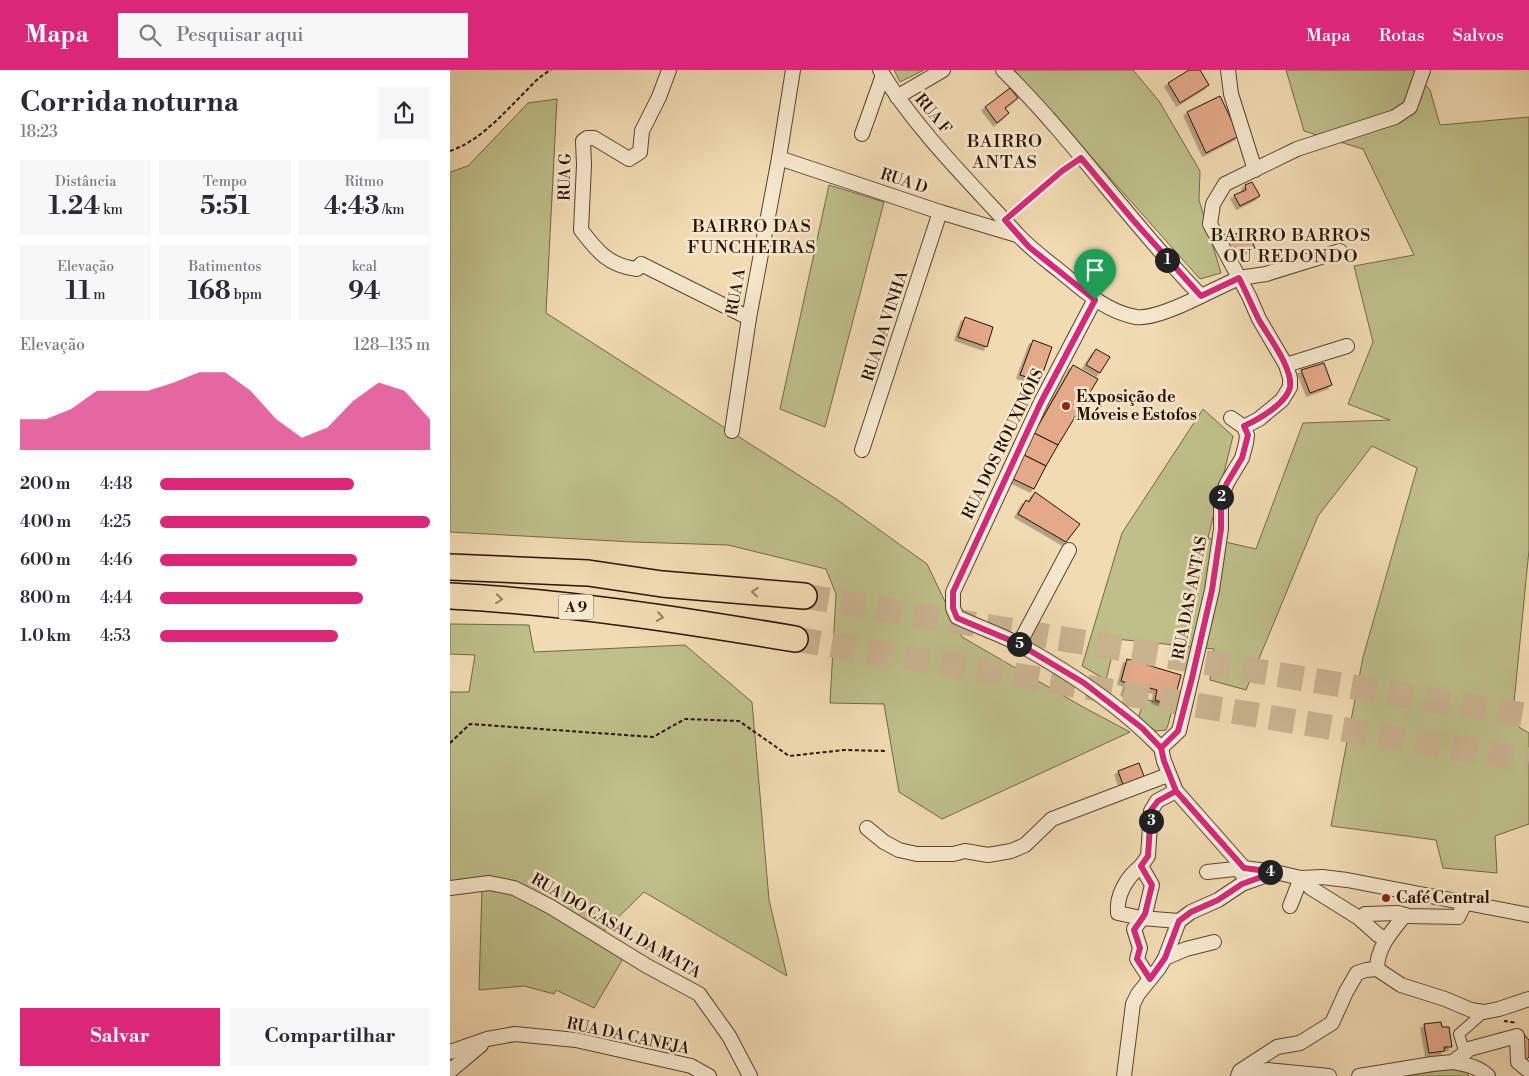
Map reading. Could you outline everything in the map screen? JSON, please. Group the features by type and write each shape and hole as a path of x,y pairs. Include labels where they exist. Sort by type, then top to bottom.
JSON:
{"highway":[{"path":"450,554 527,556 576,560 634,571 682,585"},
{"name":"A 9","path":"450,567 588,573 662,584 804,596"},
{"name":"A 9","path":"450,596 497,598 622,612 795,639"}],"street":[{"name":"RUA G","path":"669,70 660,97 642,131 640,152 629,159 594,138 587,138 583,141 584,164 581,230 595,248 606,258 624,268 638,269 641,264 749,318"},
{"name":"RUA A","path":"732,431 749,318 779,158 793,70"},
{"path":"897,97 943,70"},
{"path":"1003,70 1024,91 1152,242 1201,296"},
{"path":"1228,70 1231,94 1255,170"},
{"path":"1231,418 1244,426 1259,419 1282,400 1290,387 1290,378 1286,365 1259,319 1210,224 1213,204 1225,184 1297,149 1395,117 1410,108 1423,70"},
{"path":"862,134 882,73"},
{"name":"RUA F","path":"882,73 919,127 1029,247 1095,300 1116,310 1136,317 1154,316 1239,278 1266,274 1340,251"},
{"name":"RUA D","path":"779,158 940,212 1018,235"},
{"name":"RUA DA VINHA","path":"862,450 940,212"},
{"name":"RUA DOS ROUXINÓIS","path":"1019,644 957,618 953,608 953,592 1041,402 1095,300"},
{"path":"1286,365 1347,346"},
{"name":"RUA DAS ANTAS","path":"1161,748 1178,731 1192,678 1212,590 1221,529 1221,498 1227,483 1242,458 1248,435 1244,426"},
{"path":"1070,550 1019,644 1084,683 1142,728 1161,748 1168,775 1176,791 1244,868"},
{"path":"867,828 884,842 899,850 917,854 953,854 965,851 988,855 1025,845 1052,819 1168,775"},
{"path":"1176,791 1158,801 1151,810 1148,856 1132,874 1122,890 1118,900 1118,913 1141,918 1179,921"},
{"path":"1141,866 1152,885 1145,914 1134,930 1140,948 1137,959 1150,979"},
{"path":"1233,891 1244,868"},
{"path":"1207,872 1244,868 1275,872 1300,878 1322,877 1347,880 1529,915"},
{"path":"1124,1076 1133,1004 1138,994 1165,958 1179,921 1191,912 1218,900 1242,884 1275,872"},
{"path":"1290,906 1300,878"},
{"path":"1300,878 1311,888 1361,920 1378,935 1386,939"},
{"name":"RUA DO CASAL DA MATA","path":"450,888 489,883 514,888 552,907 647,966 700,994 729,1036 750,1076"},
{"path":"1361,920 1365,914 1398,913 1405,915 1458,917 1465,904"},
{"path":"1377,969 1377,958 1386,939 1405,915"},
{"path":"1165,958 1186,948 1214,942"},
{"path":"1238,1076 1240,1071 1277,1047 1300,1043 1332,1023 1346,992 1358,974 1366,970 1377,969 1401,985 1445,999 1471,1010 1484,1012 1529,999"},
{"path":"1465,1054 1459,1034 1484,1012"},
{"name":"RUA DA CANEJA","path":"450,1052 487,1039 515,1034 576,1040 691,1066 709,1076"},
{"path":"1453,1062 1469,1049 1517,1036 1518,1062 1529,1071"},
{"path":"450,1071 487,1039"},
{"path":"1359,1076 1453,1062 1470,1065 1488,1076"},
{"path":"1249,1076 1268,1070 1329,1076"}],"path":[{"path":"450,151 464,146 479,136 541,75 551,70"},
{"path":"1005,220 1062,171 1081,158"},
{"path":"450,743 470,724 653,737 685,719 739,721 789,756 844,750 887,751"}],"green space":[{"path":"894,70 924,70 900,82"},
{"path":"1014,70 1133,70 1159,101 1200,171 1199,200 1221,273 1200,279"},
{"path":"1286,70 1413,70 1430,90 1440,125 1529,117 1529,550 1512,723 1529,733 1529,824 1495,836 1497,873 1443,868 1436,840 1331,826 1363,657 1417,468 1372,446 1318,516 1246,690 1210,680 1214,649 1116,639 1106,680 1082,666 1122,533 1203,409 1233,436 1208,538 1256,549 1303,423 1390,420 1348,404 1373,342 1354,266 1414,255 1363,149 1304,131"},
{"path":"557,99 546,313 839,501 927,564 962,637 1130,732 942,819 899,792 884,704 830,703 836,594 826,569 728,545 450,532 450,172 468,166 528,103"},
{"path":"829,185 884,202 825,427 780,409"},
{"path":"450,624 529,625 534,652 685,645 752,702 769,900 787,976 644,892 596,939 624,957 594,1008 556,990 554,994 524,986 479,990 482,888 450,893 450,692 469,692 475,655 450,654"},
{"path":"1144,699 1173,706 1166,730 1156,731 1142,722 1139,716"},
{"path":"1451,1069 1466,1071 1469,1076 1404,1076"}],"building":[{"path":"1189,70 1200,70 1209,85 1180,103 1168,83"},
{"path":"1010,88 1018,98 1005,108 1009,113 997,123 985,107"},
{"path":"1220,96 1239,136 1206,153 1187,112"},
{"path":"1252,182 1260,196 1240,206 1234,195 1246,190 1245,185"},
{"path":"1246,229 1255,248 1235,258 1225,239"},
{"path":"965,317 993,327 987,347 958,337"},
{"path":"1033,340 1052,347 1040,381 1020,375"},
{"path":"1096,349 1110,357 1100,373 1086,365"},
{"path":"1324,363 1332,385 1310,393 1301,370"},
{"name":"Exposição de Móveis e Estofos","path":"1073,365 1098,379 1058,445 1034,433"},
{"path":"1034,433 1058,445 1046,466 1022,454"},
{"path":"1022,454 1046,466 1034,489 1011,478"},
{"path":"1035,492 1080,524 1066,542 1018,514 1026,500 1029,502"},
{"path":"1127,659 1181,675 1176,694 1168,692 1165,703 1155,700 1157,690 1139,685 1136,696 1124,692 1127,683 1121,681"},
{"path":"1139,763 1145,779 1124,787 1118,771"},
{"path":"1441,1022 1442,1027 1449,1027 1452,1047 1444,1047 1445,1051 1429,1053 1424,1024"},
{"path":"1521,1031 1529,1040 1529,1057 1526,1060 1518,1052"}],"tunnel":[{"path":"804,596 1529,716"},
{"path":"795,639 1529,760"}],"place":[{"name":"Exposição de Móveis e Estofos","path":"1066,406"},
{"name":"Café Central","path":"1386,898"}],"district":[{"name":"BAIRRO ANTAS","path":"1005,151"},
{"name":"BAIRRO DAS FUNCHEIRAS","path":"752,236"},
{"name":"BAIRRO BARROS OU REDONDO","path":"1291,245"}],"route":[{"path":"1095,300 1029,247 1005,220 1062,171 1081,158 1201,296 1239,278 1259,319 1286,365 1290,378 1290,387 1282,400 1259,419 1244,426 1248,435 1242,458 1227,483 1221,498 1221,529 1212,590 1192,678 1178,731 1161,748 1168,775 1176,791 1158,801 1151,810 1148,856 1141,866 1152,885 1145,914 1134,930 1140,948 1137,959 1150,979 1165,958 1179,921 1191,912 1218,900 1242,884 1275,872 1244,868 1176,791 1168,775 1164,761 1161,748 1142,728 1084,683 1019,644 957,618 953,608 953,592 987,516 1041,402 1095,300"}]}
